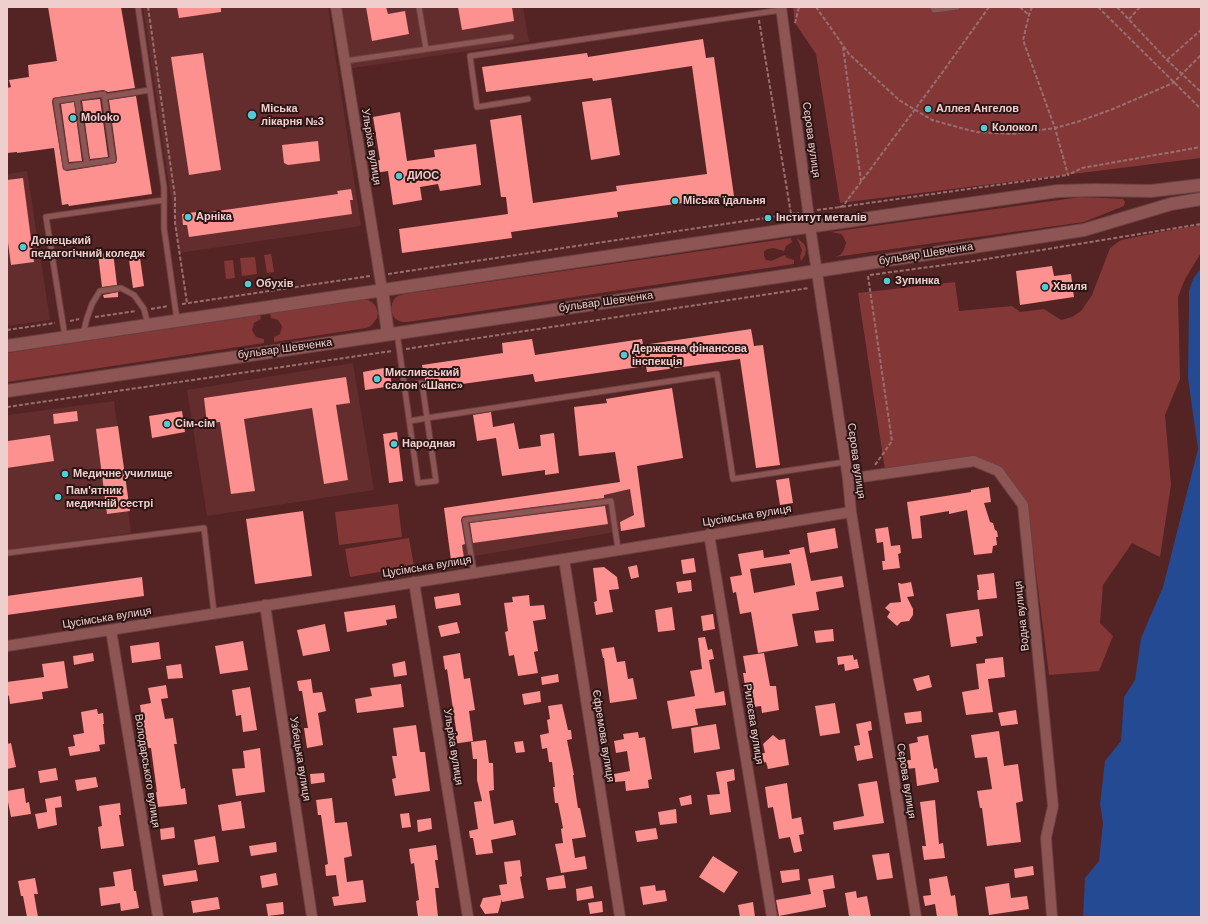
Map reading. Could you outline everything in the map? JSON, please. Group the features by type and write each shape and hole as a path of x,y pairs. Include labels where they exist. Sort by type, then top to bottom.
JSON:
{"main road":[{"path":"7,346 810,226 1058,191 1151,191 1201,185"},
{"name":"бульвар Шевченка","path":"7,391 1084,230 1171,204 1201,199"},
{"path":"382,290 392,334"}],"street":[{"name":"Ульріха вулиця","path":"336,7 382,290"},
{"name":"Сєрова вулиця","path":"781,8 808,212 848,479 851,512 916,917"},
{"name":"Водна вулиця","path":"848,479 974,461 998,472 1023,505 1053,806 1046,838 1052,917"},
{"name":"Цусімська вулиця","path":"7,646 564,559 709,534 851,512"},
{"name":"Рилєєва вулиця","path":"709,534 772,917"},
{"name":"Єфремова вулиця","path":"564,559 620,917"},
{"name":"Ульріха вулиця","path":"414,582 468,917"},
{"name":"Узбецька вулиця","path":"265,605 312,917"},
{"name":"Володарського вулиця","path":"112,630 158,917"}],"lane":[{"path":"138,7 164,200 164,228 177,320"},
{"path":"419,7 426,49"},
{"path":"933,7 934,10 957,7"},
{"path":"528,99 477,107 470,56 758,13 781,8"},
{"path":"345,61 511,37"},
{"path":"104,97 150,90"},
{"path":"104,94 104,97 113,160 66,167 56,101 104,94"},
{"path":"77,98 87,164"},
{"path":"64,337 46,218 164,200"},
{"path":"83,334 92,304 100,291 121,288 134,295 144,310 148,325"},
{"path":"392,334 399,350 418,483 436,481 422,383 405,386"},
{"path":"410,421 717,374 733,478 845,462"},
{"path":"474,572 466,520 611,501 618,549"},
{"path":"7,553 204,528 214,614"}],"path":[{"path":"795,23 799,7"},
{"path":"816,7 848,54 899,100 932,120 976,132 1012,134 1054,128 1077,122 1113,109 1173,83 1201,55"},
{"path":"840,207 843,206 915,110 989,7"},
{"path":"1020,7 1029,15"},
{"path":"1032,7 1023,40 1054,128 1068,175"},
{"path":"1098,7 1173,83 1201,109"},
{"path":"1117,7 1167,60 1201,92"},
{"path":"1129,19 1140,7"},
{"path":"758,13 791,214"},
{"path":"1167,60 1201,30"},
{"path":"842,46 862,181"},
{"path":"7,330 791,214 1068,175 1082,168 1201,147"},
{"path":"861,276 974,261 1201,224"},
{"path":"866,476 892,440 868,276"},
{"path":"7,407 399,350 819,286"}],"shaded area":[{"name":"Міська лікарня №3","path":"143,7 328,7 361,226 179,253"},
{"path":"340,7 523,7 529,42 346,69"},
{"path":"793,7 1201,7 1201,158 840,203 816,54 795,23"},
{"name":"Донецький педагогічний коледж","path":"27,171 50,320 7,326 7,174"},
{"path":"1081,197 1123,199 1125,202 1124,206 1084,222 835,257 843,252 846,243 841,234 831,232"},
{"path":"1201,225 1201,253 1185,279 1178,297 1180,379 1165,415 1171,485 1160,557 1132,543 1103,585 1100,623 1113,636 1099,671 1049,675 1027,502 975,457 885,470 858,293 955,282 959,311 1012,306 1020,312 1044,309 1061,320 1072,317 1081,311 1092,295 1110,248 1121,240"},
{"path":"791,238 792,242 786,246 784,251 773,248 768,249 764,251 764,256 766,260 771,261 785,255 787,258 794,260 794,264 407,322 397,320 393,316 391,310 394,299 404,294"},
{"path":"797,238 804,244 806,249 805,255 801,261 800,256 802,250"},
{"path":"271,254 274,272 267,273 264,255"},
{"path":"255,257 257,274 242,276 240,258"},
{"path":"233,260 235,278 226,279 224,261"},
{"path":"368,300 376,307 378,313 377,318 371,326 274,342 274,337 280,334 282,326 278,320 271,318 270,313"},
{"path":"260,315 261,319 254,323 252,330 256,337 264,339 264,343 7,382 7,353"},
{"path":"353,363 374,490 207,516 187,390"},
{"name":"Медичне училище","path":"114,401 131,533 7,550 7,415"},
{"path":"639,480 645,527 451,560 444,508"},
{"path":"398,504 402,537 339,545 335,512"},
{"path":"409,538 414,566 350,577 345,549"}],"water":[{"path":"1201,268 1201,917 1083,917 1085,878 1099,861 1103,823 1100,804 1105,761 1121,741 1124,697 1135,680 1141,638 1163,587 1198,449 1188,378 1189,291 1193,279"}],"building":[{"name":"Moloko","path":"48,7 121,7 135,88 108,92 103,90 53,98 52,102 63,169 67,171 116,163 117,159 109,100 136,96 152,194 69,206 68,204 62,205 54,148 7,153 7,88 11,87 9,80 29,77 28,65 57,61"},
{"path":"177,7 221,7 221,12 179,18"},
{"path":"366,7 386,7 388,14 405,11 409,34 372,41"},
{"path":"458,7 512,7 514,21 462,30"},
{"path":"703,39 706,58 714,57 734,196 617,212 618,217 511,232 512,238 402,253 399,229 508,214 506,197 501,197 490,120 521,115 533,203 617,191 616,186 707,174 692,66 593,81 592,78 486,92 482,67 587,53 588,57"},
{"path":"203,53 221,170 189,175 171,57"},
{"path":"611,98 620,155 591,160 582,102"},
{"path":"100,99 108,157 90,159 82,101"},
{"path":"74,102 82,161 69,162 61,104"},
{"path":"400,112 407,161 435,157 434,150 476,144 481,185 440,191 438,184 420,187 422,200 393,205 388,171 375,173 373,161 380,160 373,117"},
{"path":"318,141 320,161 288,165 284,163 282,145"},
{"path":"23,178 34,262 11,265 7,235 7,180"},
{"path":"351,189 353,200 350,200 352,214 189,237 187,225 183,225 182,214 196,212 196,214 338,194 337,191"},
{"path":"113,252 117,285 102,287 98,254"},
{"path":"140,258 144,286 133,288 129,260"},
{"name":"Хвиля","path":"1052,266 1054,276 1071,274 1074,297 1020,305 1016,271"},
{"path":"118,292 118,297 104,298 103,295"},
{"path":"751,329 754,346 763,345 780,465 756,468 740,359 647,372 646,366 535,382 533,374 427,389 422,365 503,353 502,343 532,339 535,355 642,339 643,345"},
{"name":"Мисливський салон «Шанс»","path":"389,367 392,386 365,390 363,372"},
{"path":"346,377 350,403 336,405 348,480 324,484 312,408 244,419 255,491 231,494 220,422 207,424 204,398"},
{"path":"672,388 683,458 637,466 645,527 621,531 620,522 634,515 630,489 604,495 604,498 464,516 461,520 465,544 462,545 464,558 451,560 444,508 620,482 615,452 579,456 574,407 607,403 606,399"},
{"path":"77,411 78,421 54,424 53,414"},
{"name":"Сім-сім","path":"182,411 185,432 152,438 149,416"},
{"path":"491,412 493,427 514,423 519,449 541,446 540,435 554,433 559,473 545,475 545,470 502,476 496,438 477,441 473,415"},
{"path":"118,426 130,511 107,514 96,429"},
{"path":"397,432 403,481 389,483 383,434"},
{"path":"50,435 54,461 7,468 8,441"},
{"path":"789,478 793,503 780,505 776,480"},
{"path":"989,487 991,502 984,503 990,522 993,523 998,537 996,537 997,545 993,546 992,553 974,555 967,510 949,514 949,511 920,516 922,538 912,539 907,502 971,492 971,490"},
{"path":"605,506 608,524 473,543 470,523"},
{"path":"303,511 312,576 255,584 246,519"},
{"path":"888,527 891,546 900,545 901,553 898,554 900,568 883,570 882,561 885,561 883,542 877,543 875,529"},
{"path":"835,528 838,548 810,553 807,533"},
{"path":"804,547 811,581 842,576 844,587 816,592 819,610 792,614 798,646 758,653 751,612 740,614 736,592 733,593 730,577 742,575 738,554 763,550 764,558 790,554 789,550","holes":["791,563 795,585 754,593 750,569"]},
{"path":"694,558 696,572 683,574 681,560"},
{"path":"637,565 639,577 631,579 628,567"},
{"path":"604,567 617,577 619,589 609,590 613,612 596,615 594,602 597,601 593,568"},
{"path":"994,573 997,598 978,600 977,590 979,590 977,575"},
{"path":"142,577 144,596 7,615 7,596"},
{"path":"691,580 692,591 678,593 676,582"},
{"path":"911,582 914,596 907,597 913,609 913,615 909,621 901,622 897,626 887,617 890,612 885,608 890,603 901,602 898,583 901,584"},
{"path":"459,593 461,605 436,609 434,597"},
{"path":"529,595 530,606 544,605 546,619 533,621 538,651 534,652 538,673 518,676 514,655 509,656 505,632 508,631 504,603 513,602 512,597"},
{"path":"395,605 397,618 386,620 387,625 347,632 344,612"},
{"path":"672,607 675,630 658,632 655,610"},
{"path":"979,609 983,636 976,637 977,643 951,647 946,614"},
{"path":"713,614 715,629 703,631 701,616"},
{"path":"457,622 460,633 441,637 438,626"},
{"path":"325,624 330,651 303,656 297,630"},
{"path":"833,629 834,641 816,643 814,631"},
{"path":"705,637 708,650 712,649 714,659 709,660 715,693 724,691 726,705 695,709 698,725 672,729 667,701 695,696 690,671 702,669 698,638"},
{"path":"243,641 248,670 220,674 215,646"},
{"path":"159,642 161,659 132,663 130,646"},
{"path":"614,647 617,662 625,661 628,679 633,678 637,699 610,703 604,658 601,649"},
{"path":"93,653 94,661 74,665 73,656"},
{"path":"460,653 464,679 470,678 475,710 469,711 473,741 453,744 452,736 457,736 447,669 445,670 443,656"},
{"path":"764,653 770,686 776,686 779,710 762,713 761,706 754,707 751,685 745,686 743,673 746,673 743,656"},
{"path":"853,655 854,660 857,659 859,668 845,671 844,664 838,665 837,657"},
{"path":"1003,657 1005,677 988,679 993,712 966,715 962,692 979,689 976,664 985,663 985,659"},
{"path":"64,661 68,688 42,692 43,699 10,704 9,696 7,695 7,682 44,677 42,664"},
{"path":"405,661 407,675 394,677 392,664"},
{"path":"181,664 183,678 168,679 166,666"},
{"path":"558,674 559,682 542,685 541,677"},
{"path":"929,675 932,687 917,691 913,679"},
{"path":"311,679 313,693 322,692 326,711 318,713 323,745 307,748 304,728 308,728 302,691 299,691 297,681"},
{"path":"401,684 404,707 357,713 355,699 372,696 370,688"},
{"path":"166,685 168,698 161,699 165,719 173,718 177,744 174,744 181,789 185,788 187,804 158,807 151,748 146,748 140,705 151,703 148,688"},
{"path":"250,687 257,730 243,732 241,715 236,716 232,690"},
{"path":"540,691 541,702 524,705 522,694"},
{"path":"835,703 840,733 820,736 815,706"},
{"path":"562,704 568,730 571,730 572,739 567,740 574,775 578,808 580,808 586,837 572,839 575,858 585,856 587,869 561,873 555,844 563,843 561,829 563,828 558,803 555,803 552,762 549,762 547,748 542,749 540,735 549,733 547,720 550,719 548,706"},
{"path":"97,709 98,714 103,713 105,744 99,745 100,751 70,756 68,747 75,746 73,735 84,733 81,712"},
{"path":"1016,710 1018,724 1001,726 998,713"},
{"path":"921,711 922,722 906,724 904,713"},
{"path":"871,721 872,730 868,731 873,758 857,761 854,746 860,745 856,724"},
{"path":"716,724 720,749 694,753 691,728"},
{"path":"416,725 420,752 425,752 430,791 395,796 392,779 396,778 392,756 397,756 393,728"},
{"path":"999,731 1004,766 1018,764 1023,801 1016,803 1021,842 987,846 982,808 980,808 977,791 992,789 987,757 975,758 971,735"},
{"path":"638,732 639,738 645,737 652,779 648,780 649,788 626,791 625,781 615,782 614,774 630,771 627,751 616,753 614,741 624,739 623,734"},
{"path":"773,735 779,740 785,739 789,765 768,769 766,762 762,763 760,753 765,753 763,744"},
{"path":"928,735 934,769 937,768 939,782 917,786 915,768 907,769 906,760 911,760 909,744 918,742 917,737"},
{"path":"486,740 489,763 493,763 494,790 489,791 494,824 513,820 516,835 491,840 493,853 476,855 473,838 470,838 469,831 478,829 474,802 482,801 477,780 477,759 473,759 471,742"},
{"path":"523,741 525,752 516,753 514,742"},
{"path":"11,743 16,767 7,769 7,744"},
{"path":"260,748 265,792 236,796 232,769 245,768 243,751"},
{"path":"56,768 58,780 40,783 38,771"},
{"path":"734,769 735,780 727,782 731,812 710,815 707,795 720,794 716,772"},
{"path":"324,773 325,782 311,784 310,774"},
{"path":"96,777 98,787 77,791 75,780"},
{"path":"877,781 884,823 834,830 833,822 864,816 858,784"},
{"path":"787,783 792,819 801,817 804,834 799,835 802,851 794,853 790,837 779,839 773,807 768,808 765,787"},
{"path":"24,788 26,803 29,802 31,814 11,817 7,802 7,791"},
{"path":"691,795 692,804 681,806 679,798"},
{"path":"61,796 62,807 55,808 57,825 38,829 35,814 47,812 45,799"},
{"path":"332,798 335,823 347,822 352,856 344,858 347,882 363,880 366,902 334,906 332,897 339,896 336,875 326,876 325,865 328,864 321,815 318,815 316,800"},
{"path":"935,800 939,844 943,843 945,858 924,860 922,846 926,846 920,802"},
{"path":"241,801 245,828 222,831 218,805"},
{"path":"120,803 121,815 119,815 124,846 101,849 98,827 102,826 99,806"},
{"path":"676,809 677,823 660,825 658,812"},
{"path":"409,813 411,827 402,828 400,814"},
{"path":"431,818 432,829 418,832 417,820"},
{"path":"174,827 175,838 161,840 160,829"},
{"path":"656,828 658,839 637,842 635,831"},
{"path":"215,836 219,862 198,865 194,840"},
{"path":"276,842 277,852 251,856 249,846"},
{"path":"436,845 438,860 435,860 439,888 435,888 438,917 418,917 416,901 419,900 414,863 411,864 409,849"},
{"path":"889,853 893,878 877,880 872,855"},
{"path":"713,856 738,872 724,893 699,877"},
{"path":"520,860 522,876 520,877 524,898 502,902 502,899 498,913 485,914 480,906 483,898 501,895 499,885 507,884 504,862"},
{"path":"1033,866 1034,875 1015,878 1014,869"},
{"path":"131,869 134,891 136,891 139,908 121,911 120,903 101,906 99,888 115,886 113,872"},
{"path":"799,869 800,880 782,883 780,871"},
{"path":"196,870 198,881 164,886 162,875"},
{"path":"276,873 278,885 262,888 260,876"},
{"path":"564,875 566,888 548,890 546,878"},
{"path":"833,875 835,888 823,890 826,907 779,916 776,900 811,894 808,879"},
{"path":"947,876 951,896 955,895 958,917 937,917 935,904 925,906 923,896 931,895 929,879"},
{"path":"35,878 38,894 34,894 38,917 27,917 23,896 21,896 18,881"},
{"path":"1009,883 1011,898 1027,896 1029,909 989,915 985,887"},
{"path":"655,885 656,891 665,890 667,901 643,905 640,887"},
{"path":"592,886 594,898 577,901 576,889"},
{"path":"856,891 857,898 867,896 871,917 849,917 845,893"},
{"path":"218,897 220,909 193,913 191,901"},
{"path":"602,901 603,912 590,914 588,903"},
{"path":"283,902 284,914 268,916 266,904"},
{"path":"753,902 755,917 740,917 738,905"}],"place":[{"name":"Аллея Ангелов","path":"928,109"},
{"name":"Міська лікарня №3","path":"252,115"},
{"name":"Moloko","path":"73,118"},
{"name":"Колокол","path":"984,128"},
{"name":"ДИОС","path":"399,176"},
{"name":"Міська їдальня","path":"675,201"},
{"name":"Арніка","path":"188,217"},
{"name":"Інститут металів","path":"768,218"},
{"name":"Донецький педагогічний коледж","path":"23,247"},
{"name":"Зупинка","path":"887,281"},
{"name":"Обухів","path":"248,284"},
{"name":"Хвиля","path":"1045,287"},
{"name":"Державна фінансова інспекція","path":"624,355"},
{"name":"Мисливський салон «Шанс»","path":"377,379"},
{"name":"Сім-сім","path":"167,424"},
{"name":"Народная","path":"394,444"},
{"name":"Медичне училище","path":"65,474"},
{"name":"Пам'ятник медичній сестрі","path":"58,497"}]}
